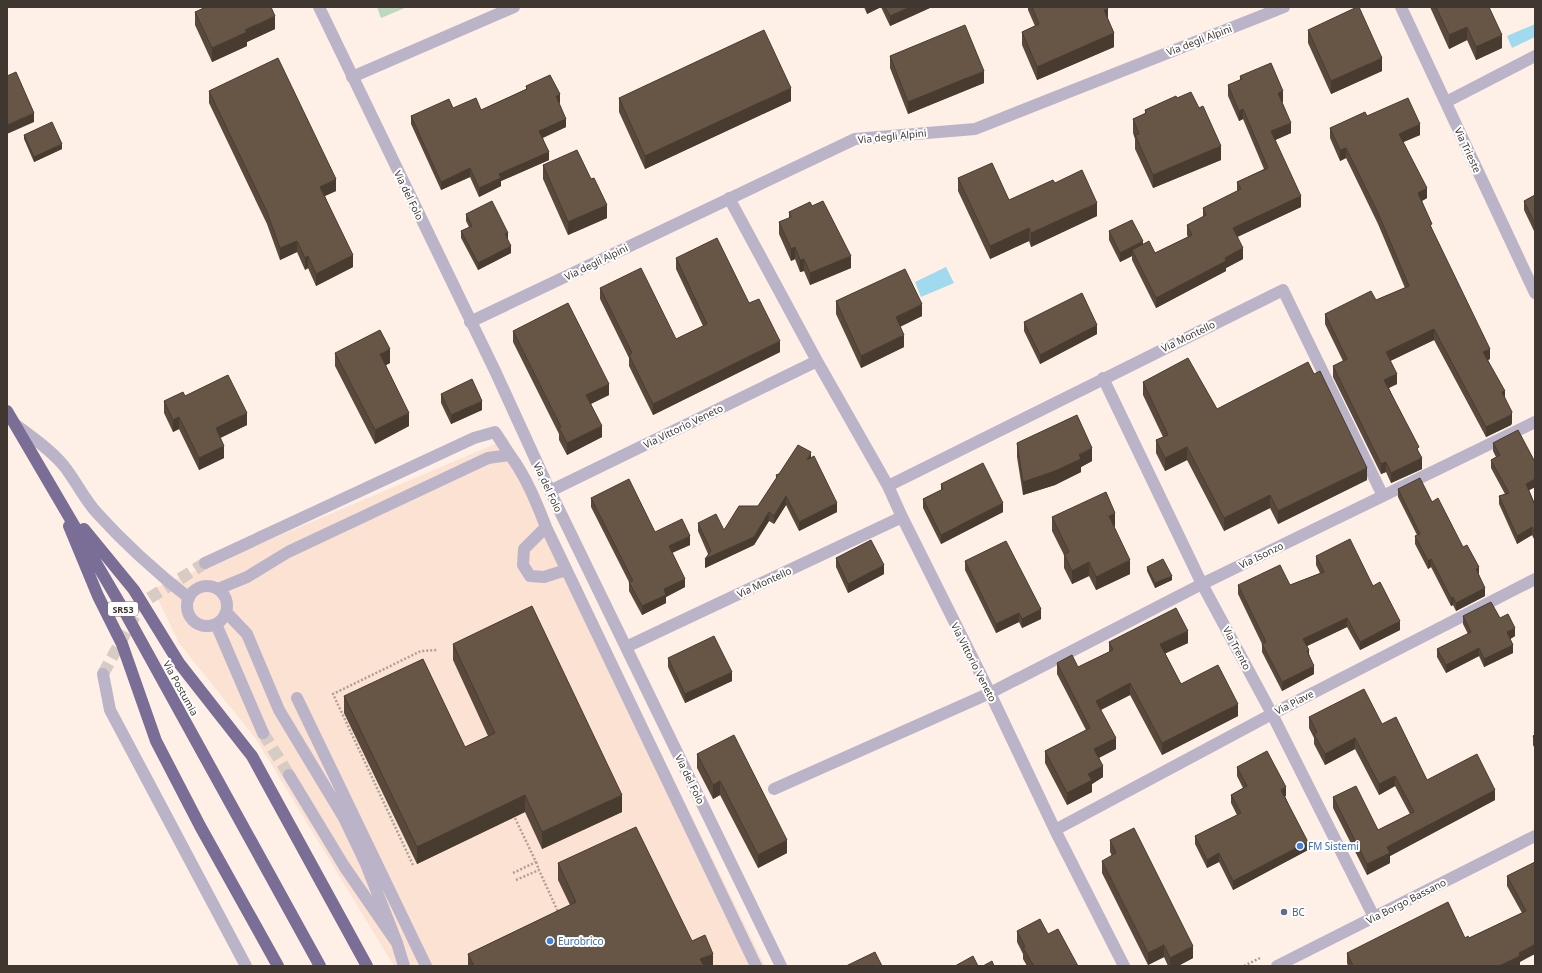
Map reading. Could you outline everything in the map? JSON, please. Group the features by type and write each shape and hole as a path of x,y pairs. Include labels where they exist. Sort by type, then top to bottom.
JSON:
{"highway":[{"name":"SR53","path":"7,411 16,425"},
{"name":"Via Postumia","path":"16,425 52,484 194,734 320,966"},
{"path":"52,484 98,596 122,644 156,741 200,826 278,966"},
{"path":"52,484 96,544 134,590 179,663 252,756 367,966"}],"street":[{"name":"Via del Folo","path":"319,7 470,322 496,373 550,491 781,966"},
{"path":"352,77 514,7"},
{"name":"Via degli Alpini","path":"470,322 729,198 855,140 974,128 1284,7"},
{"name":"Via Trieste","path":"1401,7 1535,293"},
{"path":"1446,102 1535,56"},
{"name":"Via Vittorio Veneto","path":"729,198 817,361 888,486 990,693 1055,830 1124,966"},
{"name":"Via Montello","path":"888,486 1283,290 1383,496"},
{"name":"Via Vittorio Veneto","path":"550,491 817,361"},
{"name":"Via Trento","path":"1103,378 1202,584 1272,714 1374,917"},
{"name":"Via Isonzo","path":"774,789 990,693 1202,584 1535,422"},
{"path":"16,425 40,442 64,465 95,512 124,542 159,575 188,598"},
{"path":"205,563 474,438 495,432 519,469 537,502 546,527 566,570 756,966"},
{"path":"218,589 226,599 226,612 224,617 216,624 204,626 193,621 187,610 188,598 198,588 204,586 218,589 247,577 288,552 488,458 510,455"},
{"name":"Via Montello","path":"626,647 902,517"},
{"path":"546,527 524,549 523,564 530,576 544,577 566,570"},
{"name":"Via Piave","path":"1055,830 1272,714 1535,579"},
{"path":"226,612 247,634 279,710 344,818 366,864 397,943 404,966"},
{"path":"216,624 263,733"},
{"path":"103,674 110,710 246,966"},
{"path":"296,698 426,966"},
{"path":"289,775 344,866 397,943"},
{"name":"Via Borgo Bassano","path":"1277,966 1535,836"}],"path":[{"path":"413,865 333,694 421,652 437,650"},
{"path":"514,816 560,916"},
{"path":"513,873 536,862"},
{"path":"516,880 539,870"}],"shaded area":[{"path":"507,439 765,966 394,966 256,739 179,643 153,589"}],"green space":[{"path":"377,7 407,7 381,18"}],"water":[{"path":"1535,24 1535,37 1512,48 1507,36"},
{"path":"946,267 954,283 921,297 915,282"}],"building":[{"path":"206,7 271,7 275,16 245,30 247,32 212,48 195,12"},
{"path":"885,7 910,7 890,16"},
{"path":"1032,7 1107,7 1108,9 1104,10 1114,33 1037,67 1022,32 1039,24"},
{"path":"1359,7 1382,58 1331,81 1308,30"},
{"path":"1436,7 1489,7 1502,35 1476,47 1467,27 1449,35"},
{"path":"965,25 984,71 908,102 890,56"},
{"path":"764,30 791,88 645,156 619,98"},
{"path":"278,58 336,179 320,187 353,255 316,274 308,256 305,258 297,241 280,248 267,212 209,91"},
{"path":"1271,63 1283,91 1278,93 1291,123 1271,131 1301,196 1233,228 1243,248 1225,258 1226,261 1156,298 1132,250 1149,241 1155,253 1192,235 1187,225 1206,215 1203,208 1241,189 1237,182 1268,168 1243,109 1239,111 1228,85 1242,79 1240,76"},
{"path":"16,72 34,113 7,125 7,76"},
{"path":"550,75 560,94 556,96 566,119 539,131 549,152 499,174 501,178 479,188 470,168 441,182 411,116 449,99 453,108 476,98 481,110 527,89 526,86"},
{"path":"1191,92 1199,108 1203,106 1221,146 1153,175 1135,135 1139,134 1133,119 1146,113 1145,110 1176,96 1177,98"},
{"path":"1408,98 1420,124 1399,134 1427,188 1418,193 1432,224 1430,225 1490,349 1483,352 1505,391 1502,392 1512,412 1511,415 1486,427 1434,329 1386,352 1397,374 1384,380 1419,447 1417,449 1422,458 1391,473 1386,462 1381,464 1333,366 1347,359 1325,314 1371,291 1376,300 1409,286 1378,213 1346,148 1340,150 1330,128 1365,112 1367,116"},
{"path":"52,122 62,144 34,157 24,135"},
{"path":"577,150 591,179 594,178 607,205 568,222 543,165"},
{"path":"992,163 1009,200 1053,180 1055,183 1082,170 1097,203 1031,233 1029,228 990,246 958,178"},
{"path":"1535,195 1535,224 1524,201"},
{"path":"492,201 508,233 505,234 511,246 478,263 461,231 472,226 466,214"},
{"path":"823,201 851,256 810,273 804,259 800,260 795,247 791,249 779,222 791,217 789,212 810,202 812,206"},
{"path":"1132,220 1143,241 1120,253 1109,231"},
{"path":"717,238 749,303 759,299 780,341 653,404 629,355 632,353 600,288 641,268 676,339 707,324 676,258"},
{"path":"905,269 922,304 896,317 904,335 861,356 836,301"},
{"path":"1082,293 1097,325 1040,355 1024,322"},
{"path":"568,303 609,384 586,395 602,426 567,443 559,428 561,427 513,331"},
{"path":"380,330 390,349 380,354 409,413 375,430 335,353"},
{"path":"1188,358 1217,409 1308,362 1314,374 1320,371 1367,468 1278,511 1270,495 1224,518 1187,447 1165,458 1156,440 1168,435 1143,382"},
{"path":"228,375 247,413 216,428 224,446 199,458 179,417 173,420 164,401 183,392 185,396"},
{"path":"472,379 482,401 451,415 441,394"},
{"path":"1077,415 1092,448 1079,454 1081,459 1055,471 1023,482 1017,443"},
{"path":"1518,430 1535,462 1535,479 1526,484 1535,505 1535,533 1532,527 1517,536 1499,496 1509,493 1491,460 1500,455 1493,443"},
{"path":"798,445 811,452 807,460 814,456 837,503 799,522 786,496 774,516 769,512 754,537 705,559 711,551 698,523 716,514 724,530 739,506 758,506 777,477 776,475 779,474"},
{"path":"983,463 1003,503 941,535 923,499 943,489 941,484"},
{"path":"1420,478 1432,502 1438,498 1463,547 1467,545 1479,567 1476,569 1485,588 1456,603 1453,597 1451,598 1431,559 1428,561 1415,536 1420,534 1398,489"},
{"path":"629,479 655,532 682,519 690,536 669,546 685,579 664,589 666,595 642,606 629,582 633,581 591,498"},
{"path":"1106,492 1115,513 1109,516 1130,560 1096,577 1089,562 1072,571 1064,554 1069,552 1052,517"},
{"path":"1350,539 1373,586 1380,582 1400,621 1360,642 1347,618 1303,639 1309,650 1307,651 1314,666 1282,682 1262,644 1266,642 1238,585 1280,565 1290,585 1324,572 1316,556"},
{"path":"871,540 884,565 848,584 836,558"},
{"path":"1006,541 1041,609 1022,619 1019,613 996,624 965,561"},
{"path":"1163,559 1172,576 1155,583 1147,567"},
{"path":"1491,602 1500,618 1508,614 1515,628 1507,632 1513,645 1484,659 1479,648 1446,665 1437,649 1471,632 1463,616"},
{"path":"532,606 622,795 542,832 525,795 417,847 344,696 423,659 465,747 495,733 453,644"},
{"path":"1176,608 1188,631 1160,644 1181,684 1218,665 1238,704 1162,743 1130,683 1096,701 1116,738 1094,749 1103,766 1088,774 1092,780 1067,793 1045,751 1090,728 1057,663 1072,655 1078,667 1113,650 1109,642"},
{"path":"714,636 732,672 685,694 668,658"},
{"path":"1364,689 1382,724 1396,717 1427,780 1477,754 1495,790 1387,847 1390,853 1367,864 1333,797 1356,786 1378,830 1414,812 1395,776 1379,784 1355,738 1325,754 1314,734 1317,732 1309,717"},
{"path":"734,735 787,840 758,855 720,781 713,785 697,754"},
{"path":"1267,751 1286,787 1281,790 1308,842 1233,881 1219,853 1207,860 1195,836 1241,813 1231,795 1247,786 1237,767"},
{"path":"636,827 692,941 705,935 713,954 700,959 704,966 474,966 468,954 576,902 558,863"},
{"path":"1134,828 1193,946 1170,958 1164,945 1148,953 1102,861 1116,853 1110,840"},
{"path":"1535,862 1535,944 1519,953 1520,956 1499,966 1353,966 1347,953 1448,902 1465,938 1468,936 1469,938 1526,911 1507,876"},
{"path":"1040,919 1048,934 1058,929 1078,966 1034,966 1023,948 1025,947 1017,931"},
{"path":"875,952 882,966 846,966"},
{"path":"973,956 978,966 955,966"},
{"path":"992,961 994,966 983,966"}],"tunnel":[{"path":"103,674 142,603 205,563"},
{"path":"263,733 289,775"}],"place":[{"name":"FM Sistemi","path":"1300,846"},
{"name":"BC","path":"1284,912"},
{"name":"Eurobrico","path":"550,941"}]}
